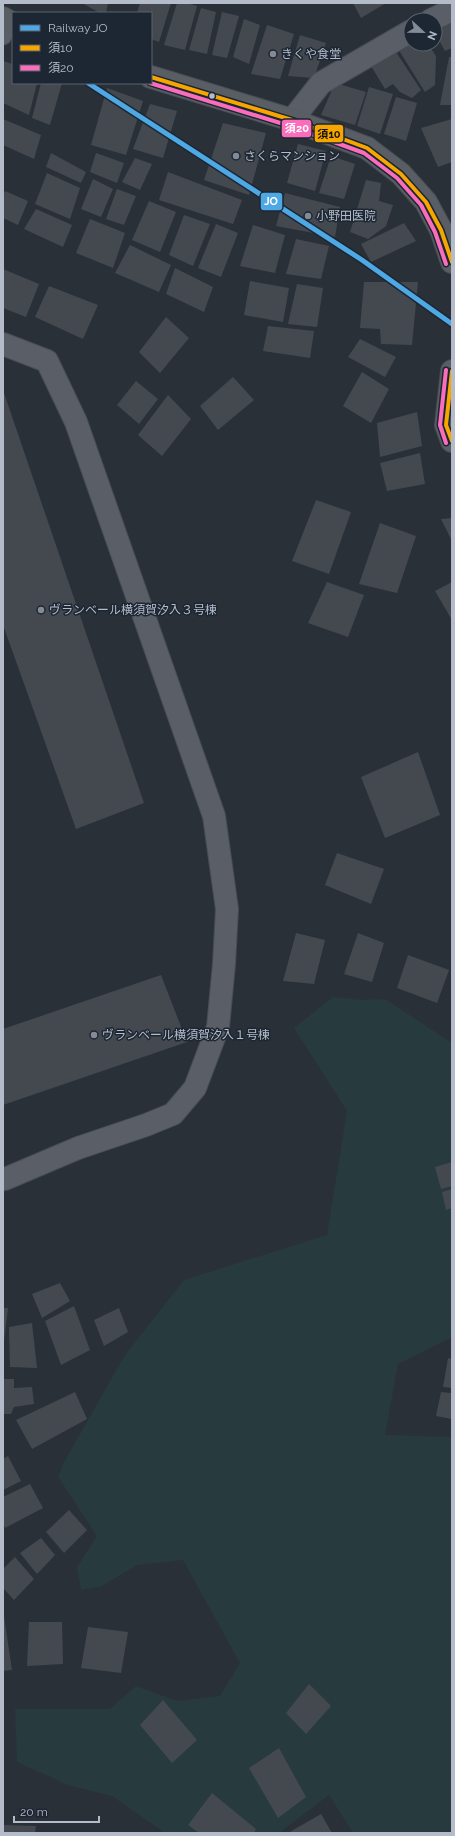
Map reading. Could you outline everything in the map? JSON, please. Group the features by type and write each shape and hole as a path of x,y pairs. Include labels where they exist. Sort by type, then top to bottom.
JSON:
{"street":[{"path":"292,120 321,83 403,36"},
{"path":"152,77 292,120 367,148 401,174 426,202 441,230 452,262"},
{"path":"3,344 47,361 76,422 214,816 227,909 218,1027 195,1088 173,1114 146,1125 78,1148 5,1179"},
{"path":"452,371 446,425 452,441"}],"green space":[{"path":"333,997 361,1000 385,999 452,1043 452,1337 398,1364 385,1435 452,1437 452,1833 353,1833 329,1795 279,1833 165,1833 112,1796 68,1785 17,1762 15,1709 110,1709 136,1686 177,1701 220,1696 240,1663 183,1560 137,1565 100,1587 81,1590 77,1567 97,1536 58,1477 64,1462 125,1355 184,1280 327,1235 347,1111 294,1028"}],"building":[{"path":"82,3 108,3 106,12 98,12"},
{"path":"140,3 171,3 159,42 152,39 152,12 137,12"},
{"path":"177,3 187,3 197,6 185,50 164,45"},
{"path":"353,3 386,3 361,18"},
{"path":"201,8 216,12 207,54 189,50"},
{"path":"222,12 239,16 227,58 212,55"},
{"path":"452,17 452,48 445,51 443,47 443,21"},
{"path":"244,19 260,25 249,64 233,57"},
{"name":"きくや食堂","path":"267,25 294,34 280,79 251,74"},
{"path":"300,35 326,43 314,78 288,76"},
{"path":"403,47 403,52 433,52 436,56 435,85 425,92 398,49"},
{"path":"396,52 421,90 412,98 400,92 393,84 385,89 371,66"},
{"path":"449,57 452,57 452,105 440,105"},
{"path":"3,61 12,64 12,84 37,84 29,115 3,103"},
{"path":"335,83 366,92 355,125 321,115"},
{"path":"41,84 62,84 50,125 32,118"},
{"path":"369,87 393,94 380,134 357,126"},
{"path":"107,88 143,101 126,155 91,145"},
{"path":"396,97 417,103 406,141 384,134"},
{"path":"150,104 177,111 163,158 133,149"},
{"path":"3,119 41,135 34,159 3,145"},
{"path":"452,119 452,162 438,167 421,128"},
{"name":"さくらマンション","path":"223,123 266,133 249,195 204,180"},
{"path":"298,144 326,151 315,191 287,183"},
{"path":"51,153 86,172 81,183 46,167"},
{"path":"96,153 124,163 117,183 90,172"},
{"path":"331,156 355,164 344,199 319,193"},
{"path":"135,158 152,164 140,190 122,182"},
{"path":"168,172 242,200 233,224 159,200"},
{"path":"47,173 80,188 70,219 35,204"},
{"path":"93,179 113,189 101,217 81,209"},
{"path":"366,180 381,183 379,201 393,205 386,226 368,239 350,232"},
{"path":"117,189 136,196 124,225 106,219"},
{"path":"5,191 28,201 18,225 3,218 3,196"},
{"name":"小野田医院","path":"285,193 340,207 335,237 276,226"},
{"path":"149,201 176,212 160,252 132,240"},
{"path":"36,209 72,225 63,247 24,229"},
{"path":"184,215 210,224 193,266 169,255"},
{"path":"90,219 125,233 113,268 76,253"},
{"path":"404,223 416,241 371,262 361,244"},
{"path":"216,224 238,233 221,277 198,268"},
{"path":"253,225 285,235 275,273 240,266"},
{"path":"296,239 329,246 321,279 286,274"},
{"path":"130,245 171,265 159,292 115,273"},
{"path":"175,268 213,287 204,312 166,294"},
{"path":"3,269 39,284 26,317 3,308"},
{"path":"250,281 289,288 283,322 244,315"},
{"path":"364,282 418,282 412,345 381,344 380,329 360,328"},
{"path":"297,284 323,288 317,327 288,324"},
{"path":"49,286 98,305 83,339 35,317"},
{"path":"166,317 189,338 160,373 139,352"},
{"path":"268,326 314,331 310,358 263,351"},
{"path":"360,339 396,357 385,377 348,357"},
{"path":"362,372 389,389 371,423 343,406"},
{"path":"233,377 254,400 218,430 200,406"},
{"path":"136,381 158,399 139,424 117,405"},
{"name":"ヴランベール横須賀汐入３号棟","path":"3,390 144,803 76,829 3,625"},
{"path":"168,395 191,419 162,456 138,435"},
{"path":"417,412 422,446 380,457 377,423"},
{"path":"420,453 425,484 387,491 380,463"},
{"path":"316,500 351,512 329,574 292,561"},
{"path":"452,518 452,541 441,519"},
{"path":"380,523 416,536 397,593 359,584"},
{"path":"327,582 364,595 348,637 308,623"},
{"path":"452,582 452,620 435,591"},
{"path":"418,752 440,815 385,838 361,777"},
{"path":"337,853 384,869 371,904 325,885"},
{"path":"296,933 325,940 314,984 283,981"},
{"path":"358,933 384,943 372,982 344,974"},
{"path":"408,955 449,970 437,1003 397,988"},
{"name":"ヴランベール横須賀汐入１号棟","path":"161,975 187,1042 3,1105 3,1029"},
{"path":"452,1162 452,1186 441,1189 435,1167"},
{"path":"452,1189 452,1208 446,1210 442,1192"},
{"path":"60,1283 70,1301 42,1318 32,1294"},
{"path":"74,1306 90,1350 61,1365 45,1321"},
{"path":"3,1308 8,1308 4,1341 3,1341"},
{"path":"119,1308 128,1332 104,1346 94,1320"},
{"path":"32,1323 37,1368 10,1367 9,1327"},
{"path":"448,1358 452,1359 452,1388 443,1387"},
{"path":"3,1379 14,1379 14,1388 32,1387 34,1404 14,1407 11,1414 3,1414"},
{"path":"75,1392 87,1419 32,1449 16,1420"},
{"path":"441,1392 452,1393 452,1419 436,1416"},
{"path":"8,1456 21,1481 3,1490 3,1459"},
{"path":"30,1484 43,1508 5,1528 3,1523 3,1497"},
{"path":"69,1510 87,1530 64,1553 46,1532"},
{"path":"41,1538 55,1555 37,1574 20,1553"},
{"path":"15,1557 34,1579 14,1600 3,1588 3,1569"},
{"path":"4,1616 12,1670 3,1671 3,1617"},
{"path":"29,1622 62,1622 63,1664 27,1666"},
{"path":"88,1627 128,1632 121,1673 81,1668"},
{"path":"309,1684 331,1706 306,1734 286,1713"},
{"path":"163,1700 197,1740 172,1763 140,1725"},
{"path":"279,1748 306,1797 278,1818 249,1768"},
{"path":"212,1793 256,1829 254,1833 199,1833 188,1825"},
{"path":"321,1814 332,1833 288,1833"},
{"path":"3,1825 36,1826 35,1833 3,1833"}],"rail line":[{"name":"JO","path":"90,84 362,260 452,324"}],"transit line":[{"name":"須10","path":"152,77 292,120 367,148 401,174 426,202 441,230 452,262"},
{"name":"須20","path":"152,84 290,126 364,153 397,178 421,205 435,232 446,264"},
{"name":"須20","path":"446,370 440,425 446,443"},
{"name":"須10","path":"452,371 446,425 452,441"}],"place":[{"name":"きくや食堂","path":"273,54"},
{"name":"さくらマンション","path":"236,156"},
{"name":"小野田医院","path":"308,216"},
{"name":"ヴランベール横須賀汐入３号棟","path":"41,610"},
{"name":"ヴランベール横須賀汐入１号棟","path":"94,1035"}]}
